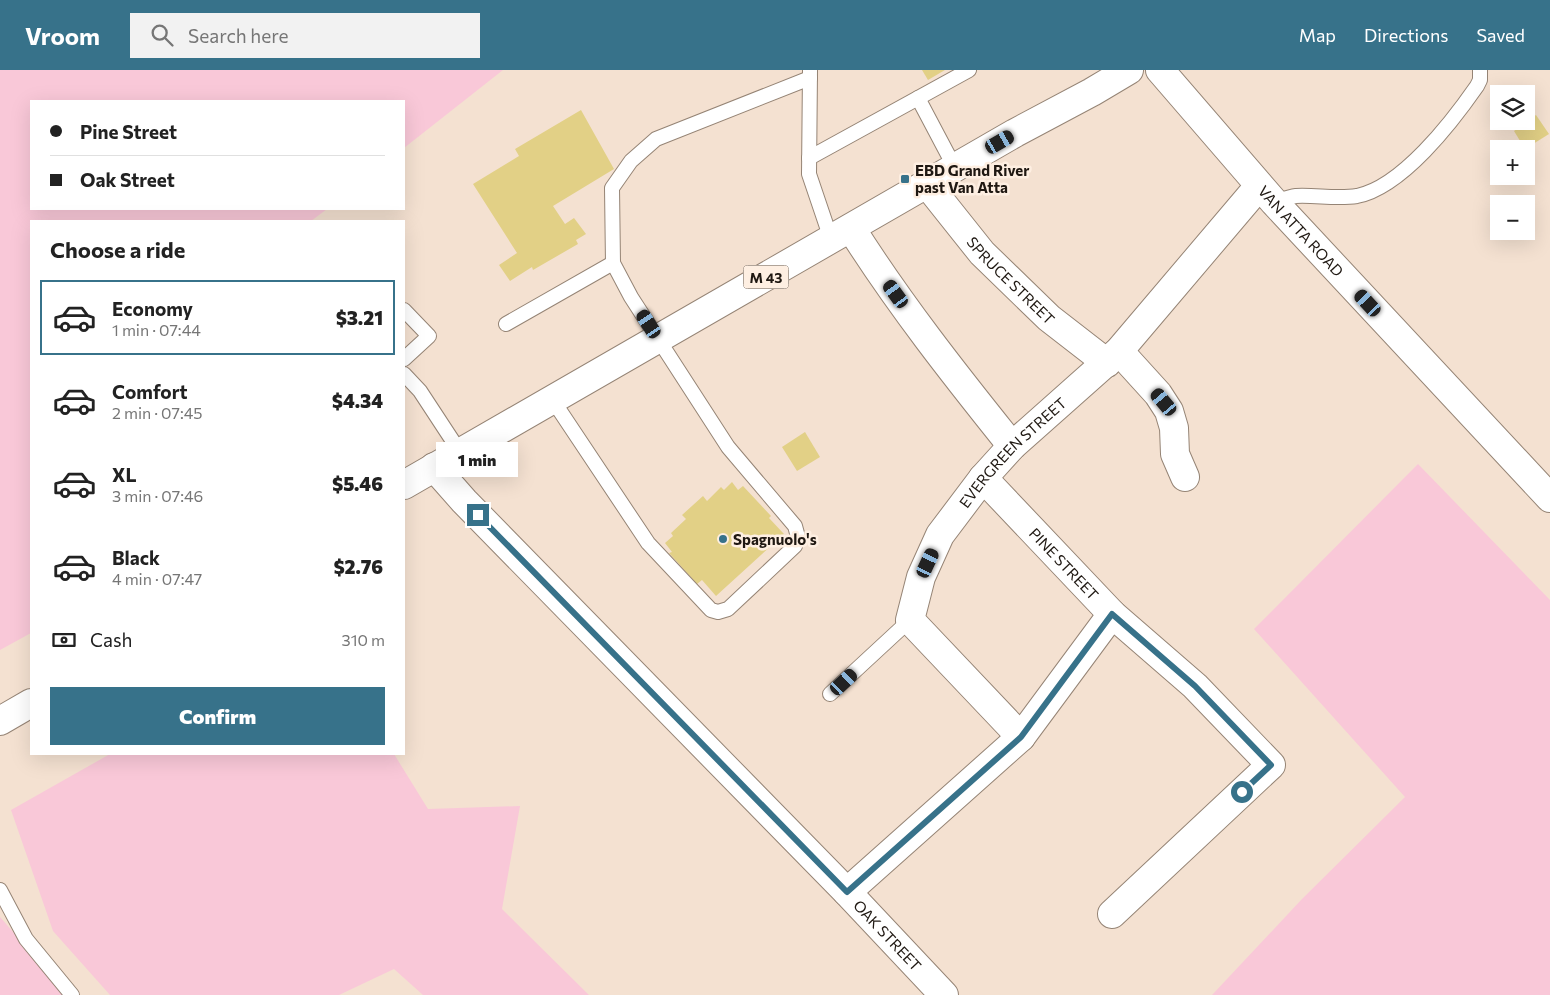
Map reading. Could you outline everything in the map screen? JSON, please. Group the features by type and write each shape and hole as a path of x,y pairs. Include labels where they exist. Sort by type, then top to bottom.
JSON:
{"street":[{"name":"M 43","path":"405,484 1128,70"},
{"name":"VAN ATTA ROAD","path":"1160,70 1266,194 1550,498"},
{"name":"SPRUCE STREET","path":"928,184 982,252 1049,318 1113,357 1164,402 1174,428 1175,454 1185,477"},
{"name":"EVERGREEN STREET","path":"910,620 921,577 940,535 984,478 1012,446 1113,357 1266,194"},
{"path":"841,233 891,287 1012,446"},
{"name":"OAK STREET","path":"434,467 464,501 847,892 944,995"},
{"name":"PINE STREET","path":"984,478 1112,614 1195,686 1271,765 1112,914"},
{"path":"847,892 1021,737 1112,614"},
{"path":"910,620 1021,737"},
{"path":"0,721 30,704"}],"lane":[{"path":"809,158 969,70"},
{"path":"1266,194 1345,197 1360,195 1387,183 1425,150 1448,125 1477,86 1480,80 1480,70"},
{"path":"552,399 648,543 706,606 718,612 728,609 795,546 798,542 797,531 728,447 630,296 613,263 612,188 630,161 656,139 810,74 809,174 841,233"},
{"path":"918,98 956,168"},
{"path":"506,324 613,263"},
{"path":"405,311 430,336 405,358"},
{"path":"405,375 420,390 460,452"},
{"path":"830,694 910,620"},
{"path":"0,890 26,939 72,995"}],"shaded area":[{"path":"0,70 503,70 405,147 405,100 30,100 30,210 326,210 312,220 30,220 30,634 0,650"},
{"path":"1418,464 1550,600 1550,995 1212,995 1302,899 1405,797 1254,629"},
{"path":"108,755 395,755 428,809 520,806 502,909 589,995 423,995 394,969 339,995 110,995 53,931 11,810"},
{"path":"0,917 68,995 0,995"}],"building":[{"path":"922,70 945,70 928,80"},
{"path":"581,110 614,169 553,206 565,224 574,218 586,234 576,240 578,244 533,270 532,267 510,281 499,265 517,253 473,184 519,156 515,149"},
{"path":"1535,116 1549,134 1535,143 1535,140 1520,140 1514,131 1535,130"},
{"path":"805,432 820,457 797,471 782,447"},
{"name":"Spagnuolo's","path":"732,482 738,490 743,486 771,516 769,518 784,534 716,596 702,580 697,584 669,553 672,552 665,543 673,536 671,533 686,519 682,515 703,496 707,501 721,487 724,490"}],"place":[{"name":"EBD Grand River past Van Atta","path":"905,179"},
{"name":"Spagnuolo's","path":"723,539"}],"route":[{"path":"478,515 847,892 1021,737 1112,614 1195,686 1271,765 1242,792"}]}
